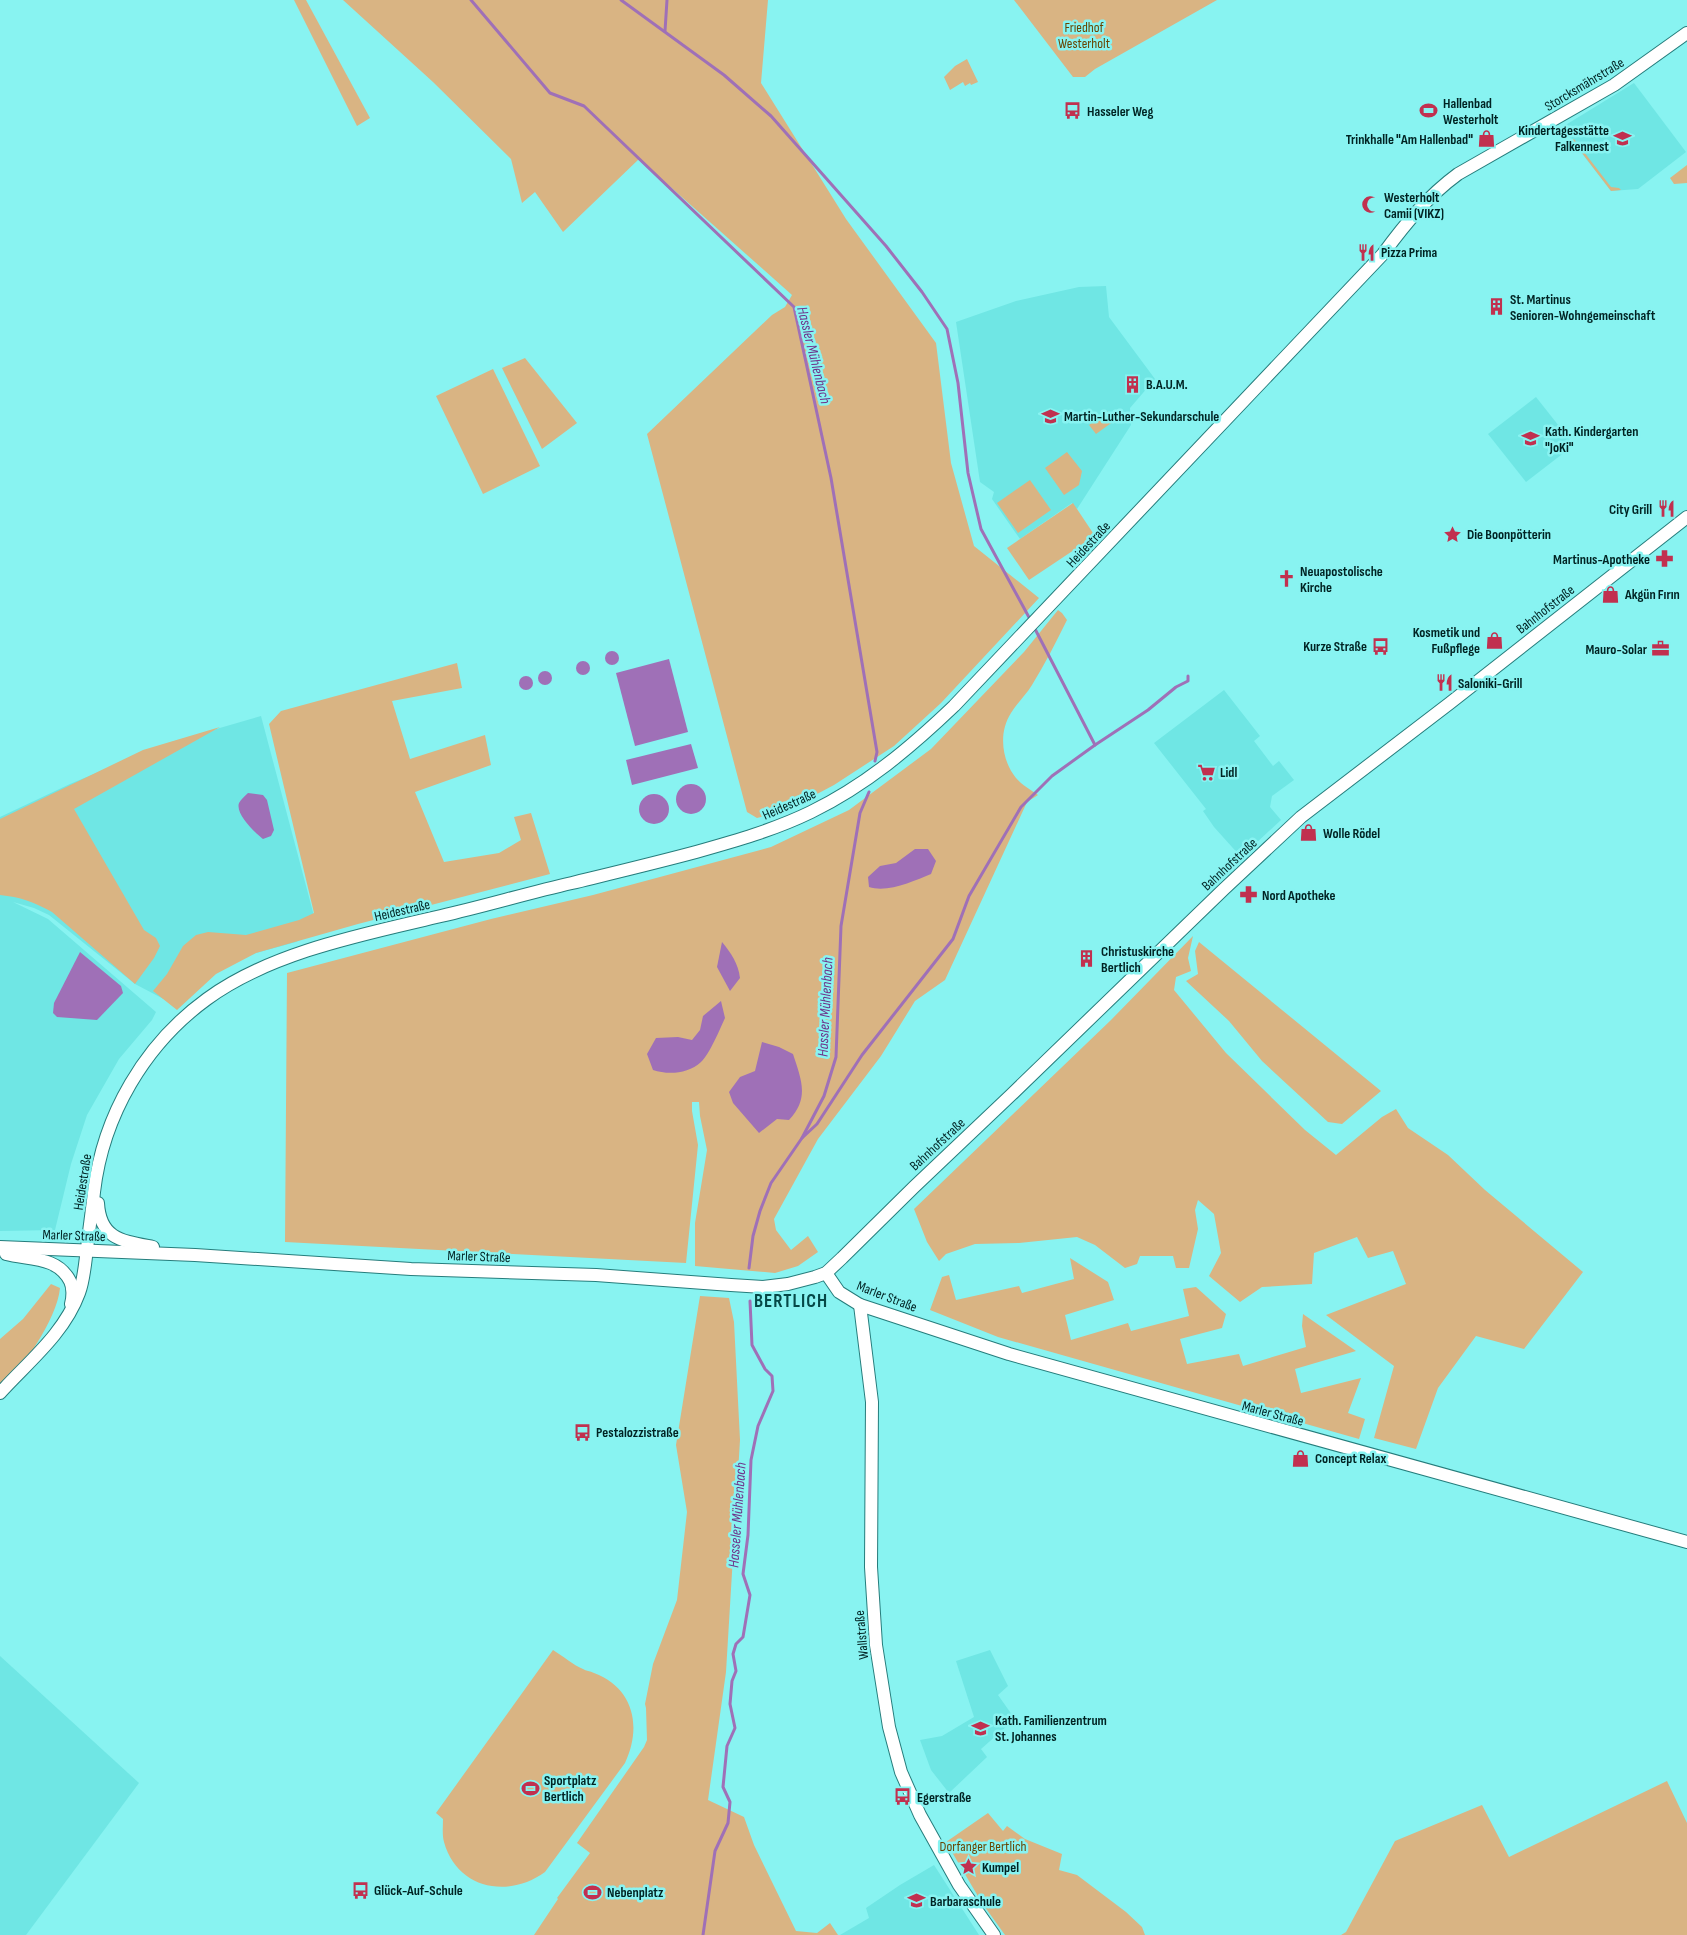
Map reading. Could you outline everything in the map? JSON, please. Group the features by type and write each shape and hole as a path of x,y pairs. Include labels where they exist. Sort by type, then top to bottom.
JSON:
{"main road":[{"name":"Storcksmährstraße","path":"1441,187 1458,174 1614,85 1687,33"},
{"name":"Heidestraße","path":"62,1325 80,1293 100,1158 113,1117 125,1094 156,1047 175,1026 207,999 234,982 281,960 374,932 741,840 791,821 860,784 907,750 954,706 1383,254 1397,234 1441,187"},
{"name":"Bahnhofstraße","path":"826,1272 1301,816 1450,703 1687,517"},
{"path":"100,1158 97,1188 99,1216 109,1233 126,1242 195,1256"},
{"name":"Marler Straße","path":"0,1247 195,1256 404,1269 596,1275 763,1286 804,1280 826,1272 839,1292 860,1304 1009,1354 1687,1542"},
{"path":"0,1252 57,1265 62,1269 72,1285 72,1301 62,1325 0,1393"},
{"name":"Wallstraße","path":"860,1304 872,1402 870,1505 876,1645 889,1728 901,1772 920,1815 959,1884 994,1935"}],"shaded area":[{"name":"Kindertagesstätte Falkennest","path":"1634,83 1686,152 1638,189 1611,191 1564,130 1564,126"},
{"name":"Martin-Luther-Sekundarschule","path":"1106,286 1109,317 1155,379 1130,408 1131,425 1077,509 1072,503 1020,539 992,499 994,492 980,482 956,322 1016,301 1079,287"},
{"name":"Kath. Kindergarten \"JoKi\"","path":"1536,397 1574,445 1526,482 1488,434"},
{"path":"609,651 615,651 619,658 615,665 609,665 605,661 605,655"},
{"path":"669,659 688,732 635,746 616,673"},
{"path":"580,661 586,661 590,668 586,675 580,675 576,671 576,665"},
{"path":"542,671 548,671 552,678 548,685 542,685 538,681 538,675"},
{"path":"523,676 529,676 533,683 529,690 523,690 519,686 519,680"},
{"path":"1224,690 1260,736 1254,741 1273,766 1279,761 1294,780 1272,796 1270,807 1281,820 1241,857 1214,827 1203,811 1206,809 1154,743"},
{"path":"261,716 318,931 296,942 256,953 214,972 175,1005 135,984 49,915 13,902 48,919 156,1012 152,1020 119,1059 87,1115 71,1164 55,1230 0,1231 0,817 70,784 168,743"},
{"path":"691,744 698,768 632,785 626,760"},
{"path":"691,784 702,788 706,799 702,810 691,814 680,810 676,799 680,788"},
{"path":"248,793 263,795 267,800 274,830 271,836 263,839 243,818 239,803"},
{"path":"654,794 665,798 669,809 665,820 654,824 643,820 639,809 643,798"},
{"path":"915,849 928,849 936,861 931,874 909,883 892,887 869,887 868,877 880,866 896,863"},
{"path":"722,942 734,958 740,978 730,991 717,967"},
{"path":"80,952 121,986 123,993 97,1020 57,1017 53,1013 54,1003"},
{"path":"721,1001 725,1018 704,1059 696,1066 684,1071 665,1073 653,1070 647,1054 656,1038 678,1037 692,1040 700,1030 703,1016"},
{"path":"762,1042 793,1054 801,1080 802,1096 796,1112 789,1120 777,1119 759,1133 733,1103 729,1092 740,1077 755,1071"},
{"name":"Kath. Familienzentrum St. Johannes","path":"990,1650 1008,1686 998,1695 1015,1719 981,1749 987,1757 949,1793 931,1770 920,1740 942,1736 974,1717 956,1661"},
{"path":"0,1656 139,1783 26,1935 0,1935"},
{"name":"Barbaraschule","path":"934,1865 979,1935 840,1935 869,1918 866,1908"}],"green space":[{"path":"294,0 306,0 370,118 357,126"},
{"path":"343,0 768,0 761,83 846,219 936,343 951,463 974,546 1039,598 941,703 894,746 834,785 785,811 757,818 747,812 647,434 772,315 785,307 792,295 639,159 563,232 535,192 522,203 511,159 433,82"},
{"name":"Friedhof Westerholt","path":"1014,0 1217,0 1095,69 1085,77 1073,77"},
{"path":"967,59 978,82 965,86 963,82 950,90 944,77 955,66"},
{"path":"1574,139 1611,187 1621,190 1611,191 1572,140"},
{"path":"1687,165 1687,183 1674,184 1670,178"},
{"path":"525,358 577,423 542,449 502,368"},
{"path":"493,369 540,466 483,494 436,396"},
{"path":"1107,411 1114,421 1096,434 1089,425"},
{"path":"1067,452 1082,471 1079,485 1064,495 1045,468"},
{"path":"1030,480 1051,510 1018,533 997,503"},
{"path":"1073,503 1095,536 1029,580 1007,548"},
{"path":"1058,610 1067,620 1030,689 1011,713 1004,729 1003,738 1003,747 1011,771 1021,783 1038,795 1027,802 945,980 915,1001 881,1056 818,1139 774,1219 776,1230 791,1250 808,1236 818,1252 798,1266 775,1273 695,1266 695,1223 707,1150 699,1102 692,1102 698,1145 686,1263 285,1242 287,973 491,919 593,895 771,847 849,810 931,749 1024,652"},
{"path":"457,663 462,688 392,701 410,759 485,735 491,765 415,792 444,862 499,853 521,840 514,817 531,813 550,874 358,924 256,953 216,974 177,1010 153,991 167,974 183,946 196,935 208,932 246,935 299,920 314,913 269,724 281,711"},
{"path":"220,727 74,809 144,930 156,938 160,946 154,958 135,984 52,912 27,901 0,895 0,819 143,750"},
{"path":"1193,936 1188,958 1191,971 1176,977 1174,990 1226,1053 1305,1130 1336,1155 1382,1117 1396,1109 1408,1128 1448,1155 1485,1190 1583,1272 1524,1349 1476,1336 1438,1388 1416,1449 1374,1438 1394,1366 1326,1315 1406,1284 1393,1251 1368,1258 1357,1237 1314,1253 1312,1284 1262,1287 1240,1302 1209,1276 1221,1253 1214,1214 1198,1200 1195,1210 1198,1229 1189,1268 1176,1268 1173,1256 1140,1256 1137,1264 1125,1268 1095,1245 1077,1237 1019,1243 975,1244 946,1254 939,1261 927,1242 914,1209 1111,1020"},
{"path":"1199,942 1381,1091 1342,1124 1328,1122 1262,1061 1229,1021 1186,981 1198,974 1195,951"},
{"path":"1070,1258 1108,1282 1114,1300 1065,1315 1071,1340 1128,1323 1131,1331 1189,1316 1183,1289 1196,1287 1226,1314 1222,1328 1180,1339 1187,1364 1239,1354 1243,1366 1306,1347 1302,1326 1303,1314 1356,1351 1295,1369 1301,1393 1361,1378 1348,1413 1365,1419 1359,1439 998,1337 930,1310 942,1277 949,1275 956,1300 1019,1286 1022,1293 1074,1279"},
{"path":"51,1284 60,1288 52,1315 37,1344 0,1393 0,1339 23,1319"},
{"path":"700,1296 729,1298 734,1322 740,1440 726,1672 708,1800 744,1817 754,1845 796,1931 817,1933 830,1923 838,1935 534,1935 557,1898 590,1853 577,1843 647,1740 645,1704 653,1664 677,1600 687,1512 676,1445"},
{"name":"Sportplatz Bertlich","path":"553,1650 579,1667 608,1680 618,1688 631,1710 633,1736 630,1749 625,1763 545,1872 531,1880 515,1885 500,1887 486,1885 472,1879 460,1870 451,1858 443,1839 443,1819 436,1813"},
{"path":"1667,1781 1687,1823 1687,1935 1341,1935 1346,1932 1395,1841 1482,1805 1509,1857"},
{"name":"Dorfanger Bertlich","path":"988,1813 1003,1831 1007,1826 1025,1839 1062,1854 1059,1870 1077,1875 1126,1912 1142,1927 1145,1935 1005,1935 982,1903 946,1842"}],"waterway":[{"name":"Hassler Mühlenbach","path":"471,0 550,93 584,106 794,307 831,478 877,752 875,761"},
{"path":"621,0 724,75 771,116 886,246 922,292 947,329 958,383 968,473 981,529 1031,621"},
{"path":"665,31 667,0"},
{"path":"802,1138 817,1124 862,1055 953,939 969,896 1021,807 1052,776 1095,745 1034,627"},
{"path":"1095,745 1148,710 1176,687 1188,681 1188,676"},
{"name":"Hassler Mühlenbach","path":"749,1268 753,1236 771,1183 802,1138 824,1096 836,1057 841,926 860,813 869,792"},
{"name":"Hasseler Mühlenbach","path":"703,1935 715,1851 728,1823 730,1802 723,1787 727,1746 735,1728 730,1704 732,1681 736,1671 733,1654 736,1644 743,1637 750,1595 743,1574 748,1535 751,1460 758,1426 773,1391 772,1376 765,1369 752,1345 750,1301"}],"place":[{"name":"Hasseler Weg","path":"1073,111"},
{"name":"Hallenbad Westerholt","path":"1429,111"},
{"name":"Kindertagesstätte Falkennest","path":"1623,138"},
{"name":"Trinkhalle \"Am Hallenbad\"","path":"1487,139"},
{"name":"Westerholt Camii (VIKZ)","path":"1370,205"},
{"name":"Pizza Prima","path":"1367,252"},
{"name":"St. Martinus Senioren-Wohngemeinschaft","path":"1496,307"},
{"name":"B.A.U.M.","path":"1132,384"},
{"name":"Martin-Luther-Sekundarschule","path":"1050,416"},
{"name":"Kath. Kindergarten \"JoKi\"","path":"1531,439"},
{"name":"City Grill","path":"1666,509"},
{"name":"Die Boonpötterin","path":"1453,534"},
{"name":"Martinus-Apotheke","path":"1664,559"},
{"name":"Neuapostolische Kirche","path":"1286,579"},
{"name":"Akgün Fırın","path":"1611,594"},
{"name":"Kosmetik und Fußpflege","path":"1494,640"},
{"name":"Kurze Straße","path":"1381,646"},
{"name":"Mauro-Solar","path":"1661,649"},
{"name":"Saloniki-Grill","path":"1444,683"},
{"name":"Lidl","path":"1206,772"},
{"name":"Wolle Rödel","path":"1309,833"},
{"name":"Nord Apotheke","path":"1248,895"},
{"name":"Christuskirche Bertlich","path":"1087,959"},
{"name":"Pestalozzistraße","path":"582,1432"},
{"name":"Concept Relax","path":"1301,1458"},
{"name":"Kath. Familienzentrum St. Johannes","path":"981,1728"},
{"name":"Sportplatz Bertlich","path":"530,1788"},
{"name":"Egerstraße","path":"903,1797"},
{"name":"Kumpel","path":"968,1867"},
{"name":"Glück-Auf-Schule","path":"360,1890"},
{"name":"Nebenplatz","path":"593,1892"},
{"name":"Barbaraschule","path":"916,1901"}],"district":[{"name":"BERTLICH","path":"791,1300"}]}
